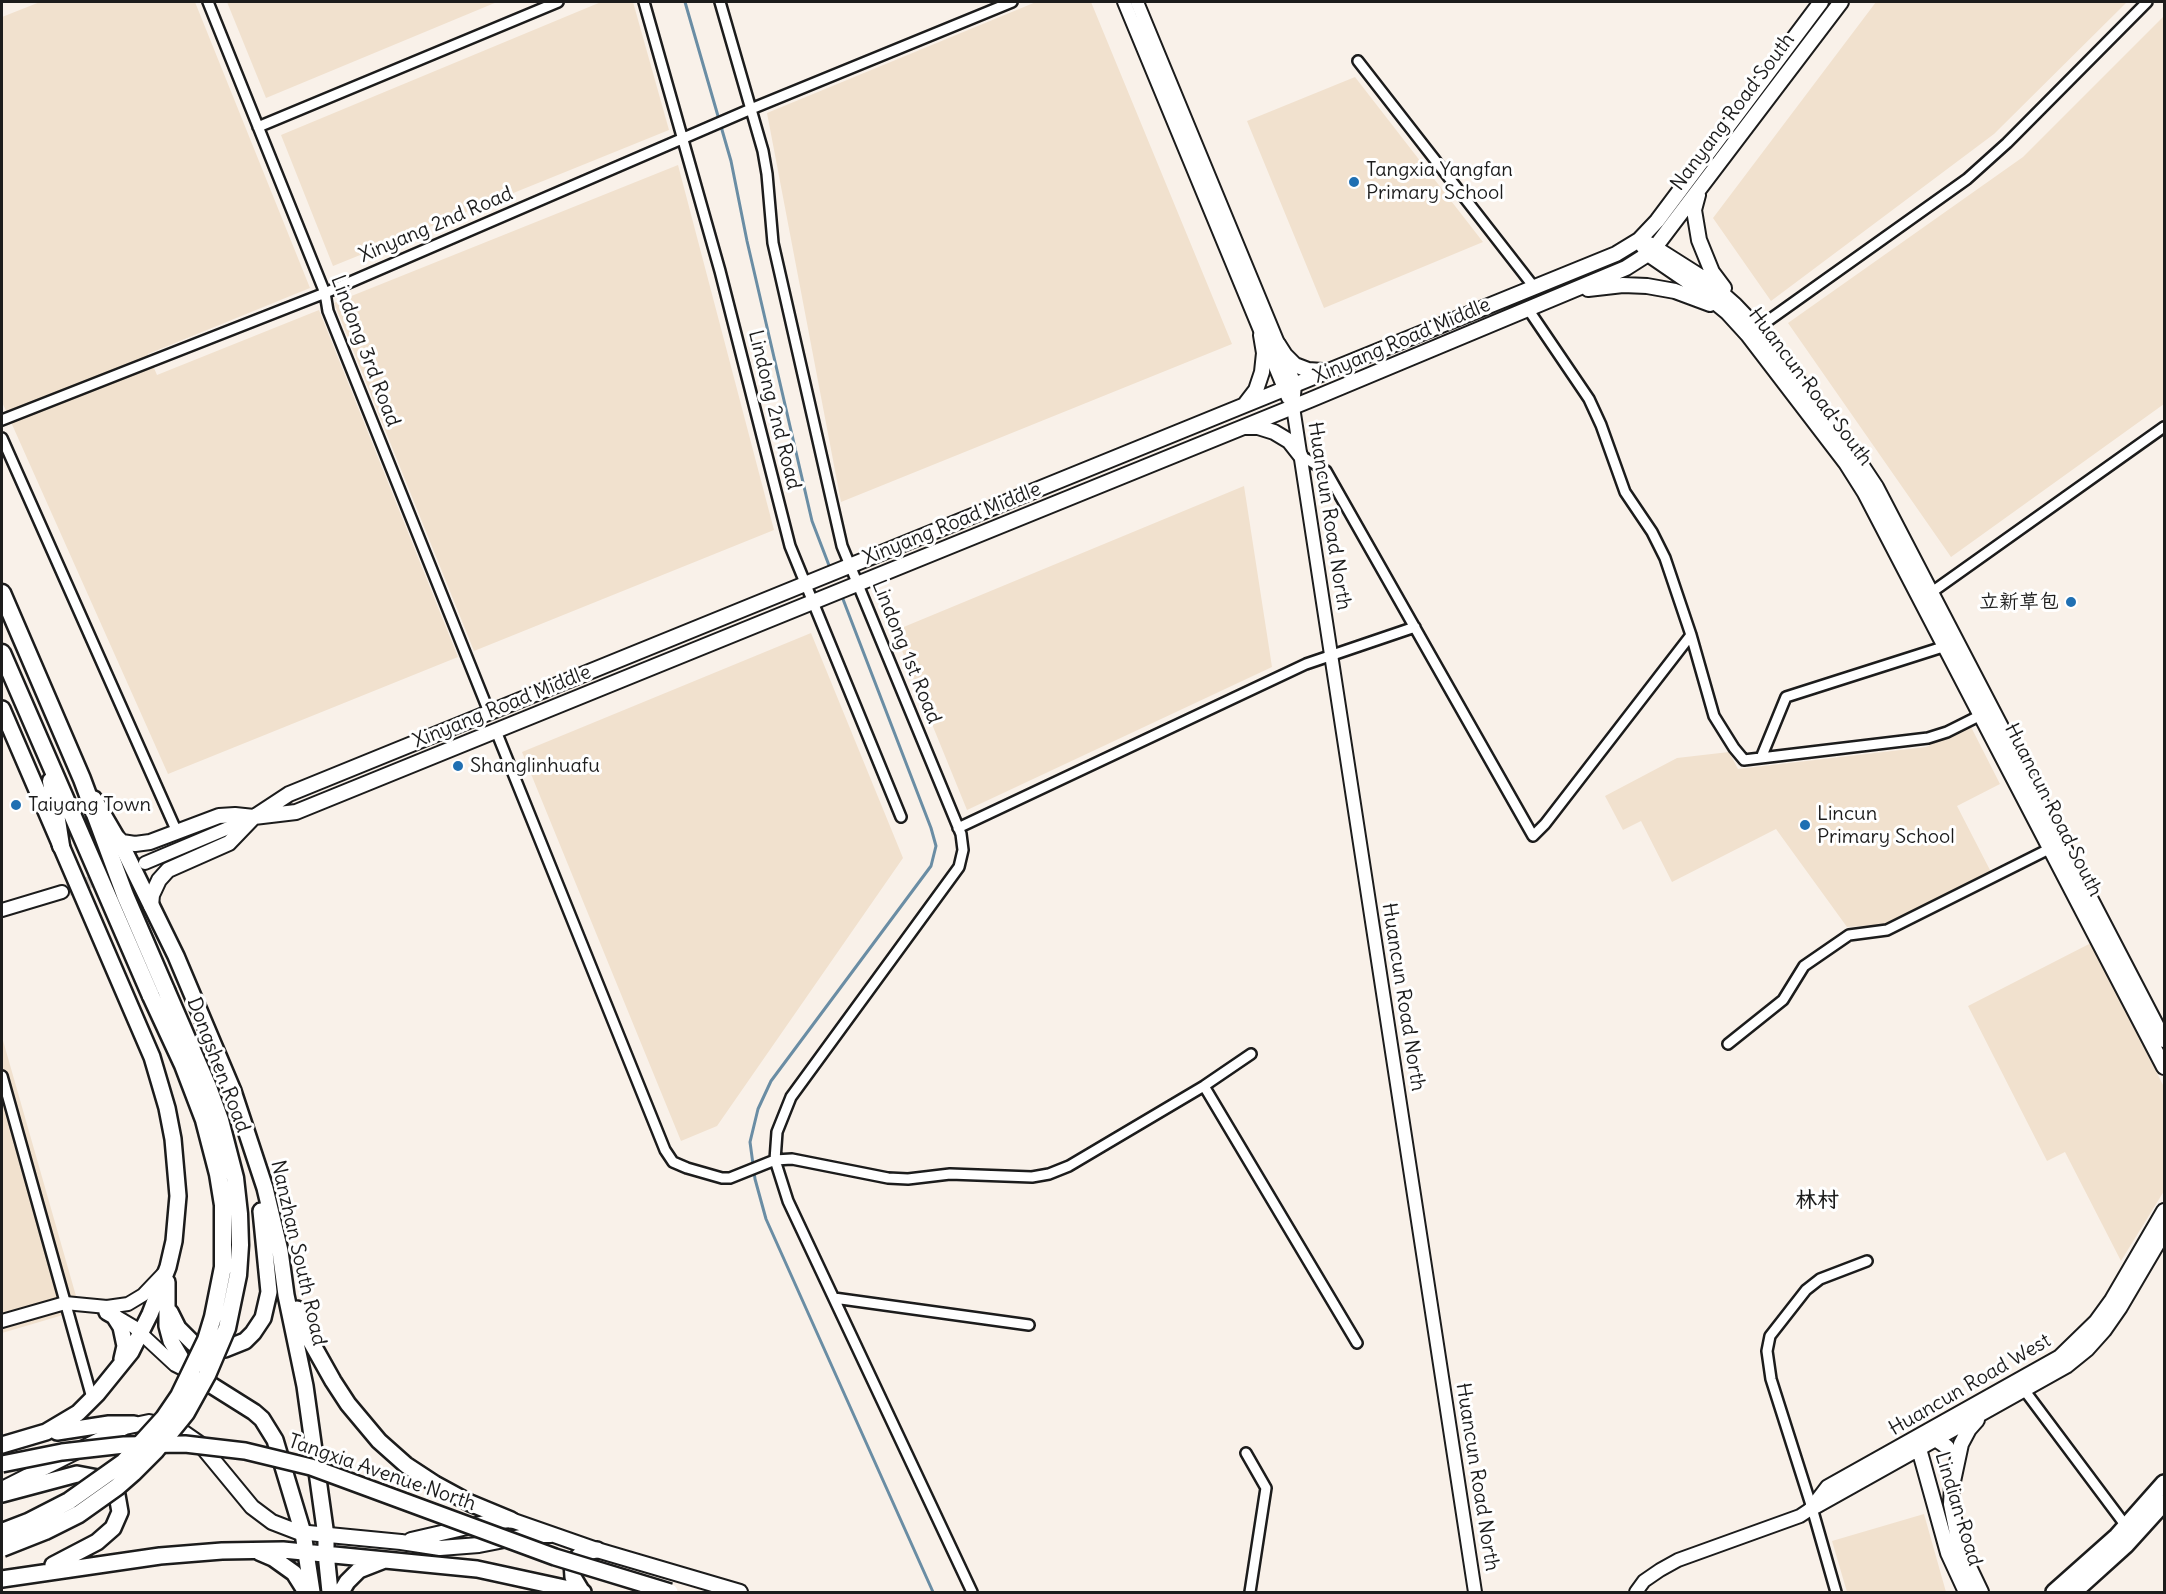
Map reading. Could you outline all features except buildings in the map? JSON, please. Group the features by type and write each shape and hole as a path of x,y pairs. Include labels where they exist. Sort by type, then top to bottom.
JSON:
{"highway":[{"name":"Dongshen Road","path":"2,593 82,779 125,895 204,1120 218,1174 223,1205 223,1267 213,1317 206,1340 164,1418 124,1462 69,1502 2,1532"},
{"name":"Dongshen Road","path":"2,653 48,759 158,993 208,1087 220,1119 235,1179 240,1245 238,1275 227,1328 207,1375 186,1413 156,1450 117,1487 79,1514 45,1531 2,1548"},
{"path":"48,759 61,846"}],"main road":[{"name":"Nanyang Road South","path":"1639,240 1657,221 1821,2"},
{"name":"Nanyang Road South","path":"1652,250 1840,2"},
{"path":"1701,186 1694,210 1699,240 1712,273 1731,308"},
{"name":"Huancun Road South","path":"1639,240 1699,290 1731,308 1856,457 1894,519 1932,592 2051,848 2164,1067"},
{"name":"Xinyang Road Middle","path":"254,817 289,794 1616,254 1639,240"},
{"name":"Xinyang Road Middle","path":"254,817 296,812 1293,407 1626,268 1652,250"},
{"path":"1568,292 1623,285 1647,286 1675,291 1731,308"},
{"name":"Huancun Road South","path":"1752,332 1865,493 1946,646 1987,712 2164,1040"},
{"path":"1245,405 1256,390 1262,372 1264,353 1261,335"},
{"path":"1278,344 1285,355 1301,368 1328,371"},
{"path":"1241,428 1258,427 1274,432 1289,441 1300,455"},
{"path":"2,709 7,733 61,846 143,1035 166,1108 177,1172 178,1196 166,1298 167,1326 171,1341 178,1355 192,1373 247,1406 270,1429 279,1449 303,1533 312,1593"},
{"name":"Nanzhan South Road","path":"82,779 118,838 213,1042 248,1133 265,1188 280,1251 286,1294 305,1386 326,1536 330,1593"},
{"path":"118,838 122,842 135,844 158,839 219,816 254,817"},
{"path":"151,906 152,895 159,880 168,870 229,843 254,817"},
{"path":"166,1298 168,1308 178,1328 193,1343 212,1349 225,1349 245,1341 253,1334 263,1318 269,1292 268,1272 260,1200 248,1133"},
{"name":"Huancun Road West","path":"1812,1508 1828,1487 1921,1442 2060,1357 2080,1340 2112,1300 2164,1211"},
{"name":"Huancun Road West","path":"1923,1463 1926,1454 1932,1448 1940,1445 1980,1416 2066,1366 2087,1349 2120,1307 2164,1232"},
{"path":"280,1251 295,1304 310,1340 333,1381 365,1425 393,1454 426,1479 470,1503 551,1535 740,1593"},
{"path":"37,1436 66,1422 98,1394 130,1352 141,1333 168,1267"},
{"path":"102,1309 117,1320 123,1334 125,1346 119,1366"},
{"name":"Lindian Road","path":"1966,1593 1956,1573 1947,1524 1961,1444 1969,1429 1980,1416"},
{"path":"2,1445 37,1436 109,1424 149,1422 177,1428 200,1444 240,1494 262,1516 284,1528 326,1536 401,1542 440,1548 530,1535 551,1535"},
{"path":"2,1489 134,1424"},
{"path":"1921,1442 1942,1443 1953,1454 1956,1465"},
{"name":"Lindian Road","path":"1921,1442 1923,1463 1947,1524 1981,1593"},
{"name":"Tangxia Avenue North","path":"2,1464 62,1452 124,1445 185,1444 245,1451 311,1467 555,1557 670,1593"},
{"path":"2,1494 68,1475 84,1474 105,1482 117,1495 120,1512 118,1520 106,1536 40,1572"},
{"path":"2054,1593 2085,1567 2126,1526 2164,1483"},
{"path":"2074,1593 2126,1545 2164,1503"},
{"path":"401,1542 489,1522 511,1520"},
{"path":"253,1550 273,1558 294,1573 306,1593"},
{"path":"2,1579 160,1556 253,1550 307,1551 477,1569 583,1592"},
{"path":"583,1592 573,1577 572,1563 582,1553 597,1550"},
{"path":"341,1593 347,1582 359,1570 374,1563 390,1560"}],"street":[{"name":"Lindong 3rd Road","path":"208,2 325,293 328,311 489,712"},
{"path":"258,127 558,2"},
{"name":"Lindong 2nd Road","path":"644,2 720,271 790,546 810,581 901,817"},
{"name":"Lindong 1st Road","path":"720,2 764,151 773,243 842,546 844,568 958,828 963,850 959,867 790,1097 777,1132 775,1160"},
{"name":"Xinyang 2nd Road","path":"2,420 325,293 751,109 1012,2"},
{"path":"1124,2 1261,335 1289,387"},
{"path":"1137,2 1278,344 1289,387"},
{"path":"1752,332 1967,179 2007,143 2147,2"},
{"path":"1358,61 1534,287"},
{"path":"1528,309 1589,399 1601,425 1625,492 1652,532 1665,558 1691,635 1714,716 1744,760 1928,738 1947,732 1987,712"},
{"name":"Huancun Road North","path":"1289,387 1475,1593"},
{"path":"1932,592 2164,427"},
{"path":"2,438 177,832"},
{"path":"1300,455 1326,471 1533,836 1545,824 1691,635"},
{"path":"958,828 1306,664 1415,627"},
{"path":"1761,758 1786,697 1946,646"},
{"path":"496,730 665,1150 674,1162 687,1168 722,1178 740,1174 775,1160 792,1159 888,1178 908,1179 950,1174 1032,1177 1049,1174 1069,1167 1204,1086 1251,1054"},
{"name":"Xinyang Road Middle","path":"146,862 254,817"},
{"path":"1728,1044 1783,1000 1804,966 1849,936 1887,930 2051,848"},
{"path":"2,910 62,891"},
{"path":"2,1076 92,1398"},
{"path":"1204,1086 1358,1343"},
{"path":"2,1120 13,1117"},
{"path":"775,1160 788,1201 972,1593"},
{"path":"1836,1593 1771,1379 1767,1351 1770,1336 1806,1290 1820,1280 1867,1261"},
{"path":"102,1309 134,1300 159,1280 168,1267"},
{"path":"834,1298 1029,1326"},
{"path":"2,1321 65,1303 102,1309 125,1320 175,1365 192,1373"},
{"path":"2025,1391 2126,1526"},
{"path":"1246,1453 1266,1488 1250,1593"},
{"name":"Huancun Road West","path":"1636,1593 1644,1581 1678,1560 1800,1516 1812,1508"}],"shaded area":[{"path":"40,2 195,2 310,288 148,354 157,375 319,310 458,657 168,774 2,402 2,17"},
{"path":"227,2 497,2 266,98"},
{"path":"601,2 633,2 669,130 333,266 281,135"},
{"path":"1036,2 1091,2 1232,344 841,502 767,113"},
{"path":"1876,2 2127,2 1994,134 1771,301 1713,218"},
{"path":"2164,16 2164,404 1951,557 1788,323 2023,157"},
{"name":"Tangxia Yangfan Primary School","path":"1355,77 1483,242 1324,308 1247,121"},
{"path":"678,165 774,530 474,651 334,303"},
{"path":"1244,486 1272,667 967,810 894,631"},
{"path":"811,633 903,858 717,1126 681,1141 522,752"},
{"name":"Lincun Primary School","path":"1970,725 2000,784 1957,806 1991,872 1890,924 1847,927 1776,829 1672,882 1641,821 1623,830 1605,796 1677,758 1729,752 1738,769 1926,747"},
{"path":"2091,943 2164,1087 2164,1191 2121,1261 2065,1152 2047,1161 1968,1006"},
{"path":"2,1037 80,1310 2,1333"},
{"path":"1924,1514 1946,1592 1847,1592 1832,1541"}],"waterway":[{"path":"685,2 731,161 747,241 812,521 830,568"},
{"path":"841,594 936,846 931,866 771,1081 758,1109 750,1142 755,1179 766,1219 933,1592"}],"tunnel":[{"path":"62,892 124,870"}],"place":[{"name":"Tangxia Yangfan Primary School","path":"1354,182"},
{"name":"立新草包","path":"2071,602"},
{"name":"Shanglinhuafu","path":"458,766"},
{"name":"Taiyang Town","path":"16,805"},
{"name":"Lincun Primary School","path":"1805,825"}],"district":[{"name":"林村","path":"1817,1201"}]}
